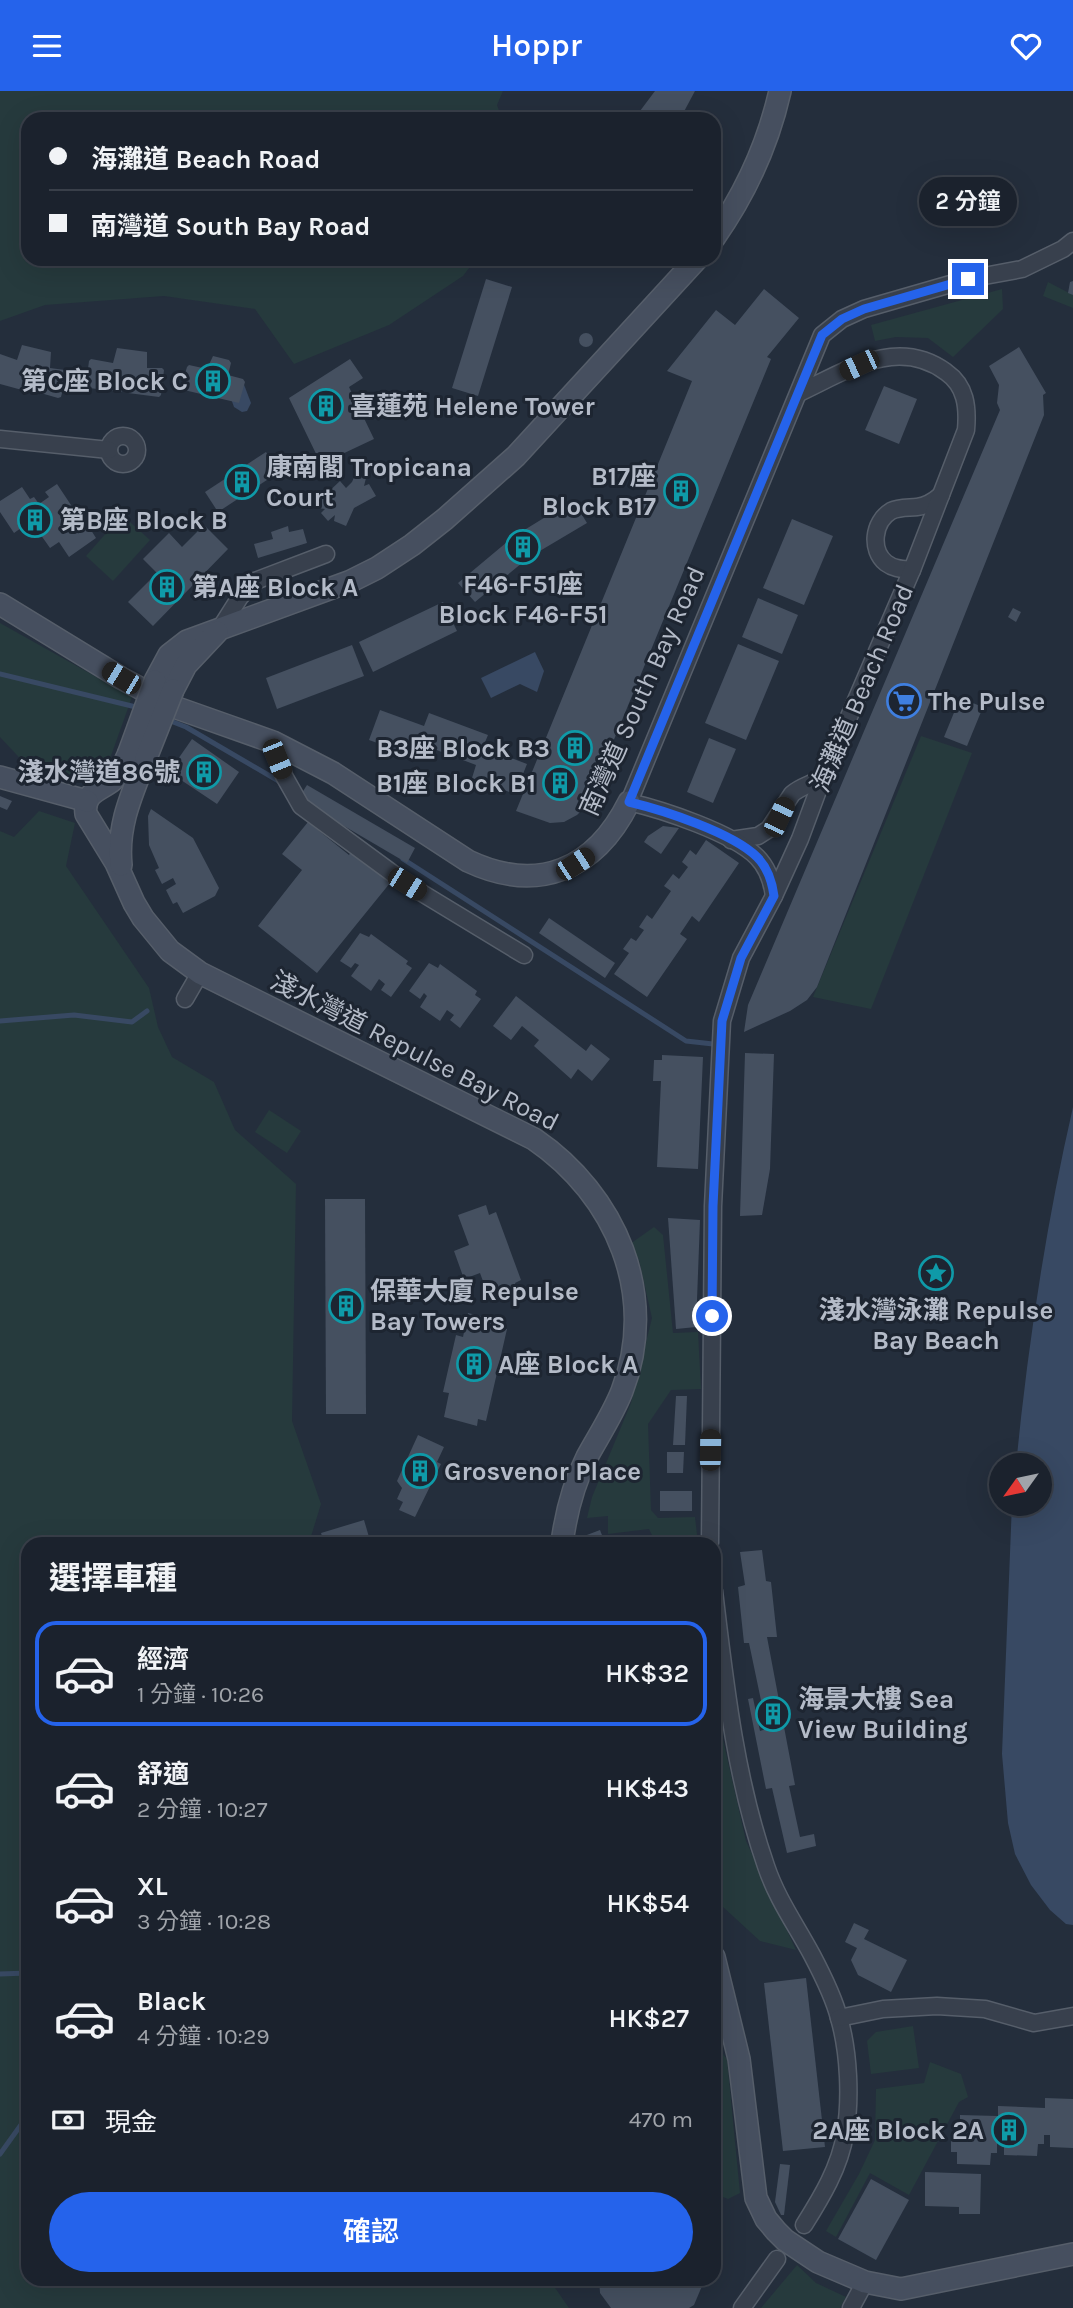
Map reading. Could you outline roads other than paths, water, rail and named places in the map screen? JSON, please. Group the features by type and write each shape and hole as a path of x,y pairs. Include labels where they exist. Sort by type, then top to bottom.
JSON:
{"main road":[{"path":"721,228 755,165 770,129 780,91"},
{"name":"淺水灣道 Repulse Bay Road","path":"124,880 120,846 124,814 137,756 164,685 164,662 179,646 351,581 388,561 432,530 532,440 691,266"},
{"name":"南灣道 South Bay Road","path":"0,604 121,678 177,708 275,751 333,772 468,861 489,871 512,877 552,872 575,864 606,840 618,825 629,802"},
{"name":"淺水灣道 Repulse Bay Road","path":"137,756 92,803 107,845 134,903 159,939 182,961 200,973 521,1132 568,1164 596,1197 619,1241 632,1283 634,1340 622,1389 586,1459 572,1494 563,1537"},
{"path":"0,778 92,803"},
{"path":"112,788 123,796 124,814 118,824 106,828 94,824 92,803 112,788"},
{"path":"722,2019 747,2113 756,2198 766,2219 785,2241 833,2269 865,2281 901,2289 1073,2254"}],"street":[{"name":"南灣道 South Bay Road","path":"629,802 822,335 842,319 864,309 968,279 1022,269 1063,249 1073,241"},
{"name":"海灘道 Beach Road","path":"710,1537 713,1206 722,1021 741,958 800,839 823,777 912,570 966,430 968,410 953,377 934,363 914,355 889,356 859,365 799,393"},
{"path":"0,439 109,450"},
{"name":"海灘道 Beach Road","path":"912,570 897,569 884,562 876,549 875,534 880,520 891,511 919,507 931,503 941,495"},
{"path":"221,628 240,597 255,581 326,554"},
{"path":"275,751 291,791 301,806 407,884 524,955"},
{"path":"731,840 758,837 769,829 792,794 823,777"},
{"path":"629,802 674,814 731,840 756,855 772,881 774,896"},
{"path":"186,999 200,973"},
{"path":"721,1650 727,1701 747,1800 765,1865 778,1899 812,1955 839,2018 848,2094 845,2135 824,2192 804,2225"},
{"path":"839,2018 883,2009 937,2006 985,2010 1034,2023 1073,2016"},
{"path":"742,2308 777,2259"},
{"path":"851,2308 865,2281"}],"water":[{"path":"243,382 251,403 247,411 242,412 234,407 228,390"},
{"path":"535,652 544,671 537,692 520,684 491,698 481,678"},
{"path":"1073,1107 1073,1925 1066,1924 1050,1910 1031,1885 1015,1854 1008,1823 1002,1754 1011,1516 1052,1516 1052,1453 1017,1453 1032,1330"}],"waterway":[{"path":"0,674 140,708"},
{"path":"168,720 186,727 282,783"},
{"path":"403,859 686,1041 713,1044"},
{"path":"0,1021 74,1015 132,1022 147,1011"},
{"path":"0,1974 21,1973"},
{"path":"0,2154 21,2125"}],"place":[{"name":"第C座 Block C","path":"213,381"},
{"name":"喜蓮苑 Helene Tower","path":"326,406"},
{"name":"康南閣 Tropicana Court","path":"242,482"},
{"name":"B17座 Block B17","path":"681,491"},
{"name":"第B座 Block B","path":"35,520"},
{"name":"F46-F51座 Block F46-F51","path":"523,547"},
{"name":"第A座 Block A","path":"167,587"},
{"name":"The Pulse","path":"904,701"},
{"name":"B3座 Block B3","path":"575,748"},
{"name":"淺水灣道86號","path":"204,772"},
{"name":"B1座 Block B1","path":"560,783"},
{"name":"淺水灣泳灘 Repulse Bay Beach","path":"936,1273"},
{"name":"保華大廈 Repulse Bay Towers","path":"346,1306"},
{"name":"A座 Block A","path":"474,1364"},
{"name":"Grosvenor Place","path":"420,1471"},
{"name":"海景大樓 Sea View Building","path":"773,1714"},
{"name":"2A座 Block 2A","path":"1009,2130"}]}
